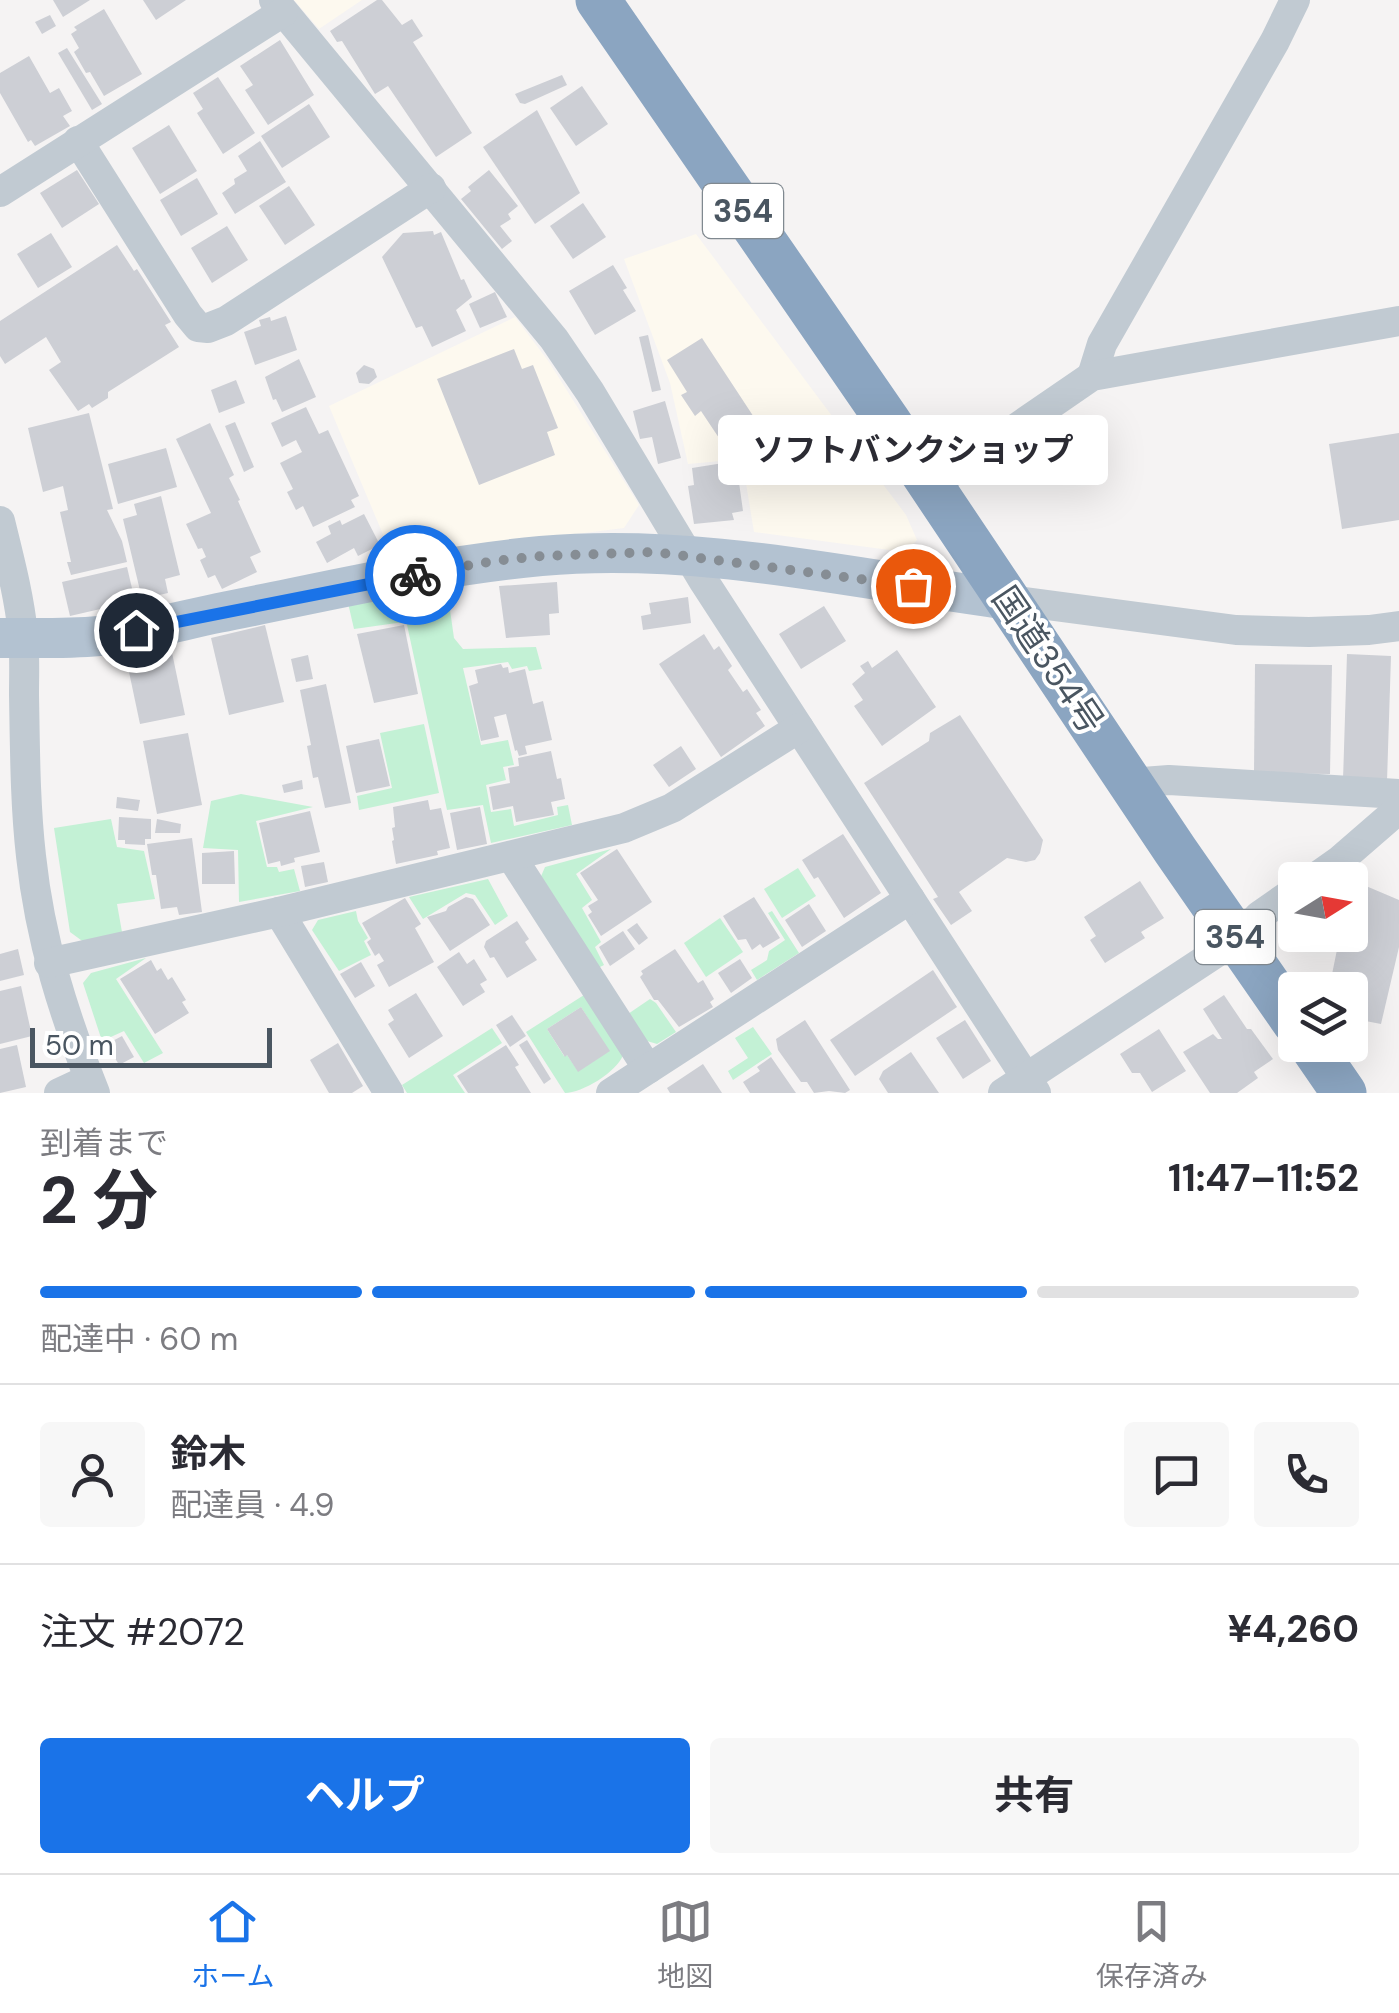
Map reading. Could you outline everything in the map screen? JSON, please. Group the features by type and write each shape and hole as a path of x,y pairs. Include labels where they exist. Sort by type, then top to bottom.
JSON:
{"highway":[{"name":"国道354号","path":"598,0 1278,998"},
{"path":"1323,1062 1344,1093"}],"main road":[{"path":"12,638 99,636 494,561 580,554 688,555 1009,600"}],"street":[{"path":"1092,376 1102,344 1296,0"},
{"path":"0,192 279,6 554,340 910,899 1022,1088 1237,939 1258,916 1278,903"},
{"path":"78,141 188,315 198,326 208,328 226,322 431,188"},
{"path":"932,486 1092,376 1399,322"},
{"path":"0,521 13,574 12,638 41,922 49,963 92,1086 59,1093"},
{"path":"1009,600 1236,630 1309,632 1399,626"},
{"path":"49,963 594,836 651,818 690,798 799,728"},
{"path":"1130,783 1168,780 1399,794"},
{"path":"1339,862 1399,809"},
{"path":"511,856 648,1069"},
{"path":"611,1093 910,899"},
{"path":"279,912 390,1093"}],"shaded area":[{"path":"294,0 362,0 319,29"},
{"path":"696,234 906,515 917,540 908,549 897,551 754,532 742,459 688,464 670,383 624,259"},
{"path":"515,317 549,362 639,505 624,528 489,545 395,563 329,406"}],"green space":[{"path":"447,589 454,638 463,649 536,647 542,669 512,669 508,662 463,668 481,745 508,740 514,765 503,767 506,780 486,785 491,812 511,809 514,826 558,815 557,807 568,805 572,825 491,843 483,805 447,810 401,597"},
{"path":"397,595 404,622 354,629 348,603"},
{"path":"424,724 439,793 359,810 357,796 392,788 380,733"},
{"path":"241,794 313,807 256,821 267,867 277,867 279,872 294,869 300,891 239,902 238,850 203,848 211,801"},
{"path":"111,819 117,847 144,851 155,899 117,904 122,932 85,943 70,932 54,828"},
{"path":"611,849 576,874 592,900 582,908 601,942 595,947 604,965 598,968 539,881 545,867"},
{"path":"798,868 816,896 782,918 764,889"},
{"path":"488,879 508,916 495,925 475,895 466,893 423,919 409,897"},
{"path":"356,911 371,955 339,971 312,930 318,920"},
{"path":"772,911 799,953 757,980 751,970 767,960 769,951 785,940 768,913"},
{"path":"720,918 743,952 706,977 684,943"},
{"path":"146,958 116,979 163,1053 144,1063 124,1031 102,1041 83,983 91,973"},
{"path":"584,995 623,1055 598,1080 565,1093 526,1032","holes":["581,1007 609,1051 578,1071 547,1029"]},
{"path":"650,999 676,1032 657,1044 647,1041 628,1014"},
{"path":"753,1027 772,1054 733,1080 728,1071 748,1058 735,1038"},
{"path":"492,1028 502,1043 453,1075 465,1093 407,1093 402,1085"}],"building":[{"path":"53,0 90,0 63,17"},
{"path":"143,0 186,0 156,20"},
{"path":"382,0 402,25 412,19 423,36 413,42 472,133 436,157 388,86 375,94 342,41 337,42 330,31"},
{"path":"104,9 142,74 104,96 74,52 79,48 71,34 77,30 74,27"},
{"path":"50,15 56,26 42,34 35,22"},
{"path":"280,40 314,95 268,125 245,90 253,85 240,66"},
{"path":"67,48 102,104 92,110 58,53"},
{"path":"29,56 50,93 59,88 72,111 63,116 70,126 35,146 31,140 28,142 0,93 0,73"},
{"path":"562,75 567,85 525,104 515,94"},
{"path":"218,77 255,133 223,154 197,113 203,109 193,93"},
{"path":"582,86 608,124 576,146 550,108"},
{"path":"309,104 330,137 282,168 261,136"},
{"path":"537,110 580,193 535,224 483,147"},
{"path":"169,125 197,171 160,194 132,148"},
{"path":"260,141 286,182 235,214 222,193 247,171 238,156"},
{"path":"77,170 99,204 62,228 40,193"},
{"path":"489,170 518,206 508,214 511,219 500,226 512,241 502,249 461,199 471,191 468,187"},
{"path":"197,178 218,214 181,236 160,200"},
{"path":"289,186 315,225 285,245 259,206"},
{"path":"583,203 606,237 573,259 550,226"},
{"path":"227,226 248,260 212,283 191,248"},
{"path":"433,231 434,235 441,232 472,297 456,310 466,331 432,347 422,326 416,328 382,257 403,233"},
{"path":"51,233 72,267 38,288 17,254"},
{"path":"117,245 171,322 165,325 179,347 108,392 108,398 78,411 49,370 61,362 46,337 5,364 0,356 0,321"},
{"path":"613,265 636,311 595,335 569,291"},
{"path":"495,292 507,317 480,328 469,304"},
{"path":"286,316 297,350 255,365 244,332 261,326 259,320"},
{"path":"648,335 661,390 652,392 639,337"},
{"path":"702,338 765,434 755,441 750,435 727,450 701,411 695,416 681,395 687,392 667,360"},
{"path":"514,349 522,369 533,365 558,428 547,432 555,455 479,485 437,379"},
{"path":"299,359 316,397 282,412 265,377"},
{"path":"364,365 374,369 377,377 369,384 359,383 356,373"},
{"path":"236,380 245,403 219,413 211,390"},
{"path":"665,401 681,458 658,464 652,437 640,439 633,411"},
{"path":"306,407 319,434 328,430 359,496 351,500 355,507 313,527 303,506 296,510 287,492 293,489 280,463 302,452 296,440 282,447 271,423"},
{"path":"89,413 113,509 107,510 127,562 71,575 60,512 68,510 63,486 43,492 28,428"},
{"path":"235,422 254,467 244,472 225,426"},
{"path":"210,423 234,475 229,478 261,552 250,557 257,572 222,589 215,575 208,578 200,560 206,557 186,524 211,513 176,439"},
{"path":"1399,433 1399,520 1342,529 1329,444"},
{"path":"166,448 177,487 118,504 108,464"},
{"path":"736,461 743,511 732,513 734,520 694,524 688,486 694,485 692,468"},
{"path":"161,496 180,575 165,579 168,593 142,599 123,519 137,515 134,504"},
{"path":"364,514 380,545 358,556 354,548 327,563 316,542 331,534 328,526 340,520 342,525"},
{"path":"127,567 135,601 70,616 62,582"},
{"path":"557,582 559,613 549,614 550,635 506,638 499,586"},
{"path":"688,597 691,623 643,630 641,616 651,614 649,603"},
{"path":"824,606 846,641 801,669 779,634"},
{"path":"265,625 284,702 229,715 211,638"},
{"path":"404,625 418,694 374,703 357,634"},
{"path":"704,634 714,650 719,646 732,666 728,670 761,710 756,713 765,726 721,757 659,664"},
{"path":"170,643 185,715 140,724 125,653"},
{"path":"897,650 936,707 882,746 854,706 863,700 852,684 865,673 860,666 868,661 872,668"},
{"path":"1347,654 1391,656 1387,781 1343,780"},
{"path":"308,655 313,679 296,682 291,659"},
{"path":"501,664 508,667 509,673 525,669 533,704 543,701 552,740 525,746 527,754 519,756 506,714 494,717 499,737 481,741 469,686 478,683 475,670"},
{"path":"1255,664 1332,665 1330,774 1254,773"},
{"path":"326,684 351,803 325,808 318,777 313,778 300,690"},
{"path":"960,715 1043,840 1035,860 1007,858 959,892 972,911 951,925 933,899 938,897 864,783 929,741 930,733"},
{"path":"188,733 202,805 157,814 143,741"},
{"path":"379,739 390,786 356,793 346,746"},
{"path":"681,746 696,769 669,787 653,765"},
{"path":"551,751 565,799 551,802 554,815 516,822 513,806 493,810 489,787 510,783 508,768 519,766 518,758"},
{"path":"302,780 303,789 284,793 282,785"},
{"path":"117,797 140,800 138,811 116,808"},
{"path":"428,800 430,810 441,808 450,848 437,851 438,855 396,864 393,807"},
{"path":"480,807 487,844 457,850 450,813"},
{"path":"310,811 320,852 294,858 295,862 281,866 280,861 268,864 259,823"},
{"path":"119,817 151,819 151,839 145,839 145,845 118,840"},
{"path":"157,819 181,824 180,833 155,833"},
{"path":"843,834 881,893 844,918 802,860"},
{"path":"192,838 202,912 179,915 177,907 161,909 147,844"},
{"path":"617,849 652,902 601,936 588,915 592,912 588,906 598,900 580,873"},
{"path":"234,851 235,884 202,884 202,853"},
{"path":"324,862 328,882 305,887 301,866"},
{"path":"1140,881 1164,918 1141,932 1145,938 1105,963 1090,940 1096,936 1084,917"},
{"path":"1368,887 1399,900 1399,947 1381,1024 1368,1021 1368,972 1332,972 1337,952 1368,952"},
{"path":"466,897 473,899 490,925 450,951 427,917 446,911"},
{"path":"754,897 780,938 752,950 746,939 738,940 723,916"},
{"path":"405,898 421,924 415,928 434,962 389,987 377,965 384,961 379,953 375,956 362,923"},
{"path":"809,904 826,931 802,947 785,920"},
{"path":"517,921 537,960 507,978 484,947 486,941"},
{"path":"637,923 648,938 639,945 627,930"},
{"path":"623,931 635,949 610,966 599,947"},
{"path":"18,949 24,975 0,981 0,954"},
{"path":"675,949 698,983 703,980 714,999 710,1002 713,1007 679,1027 654,1000 640,977 641,971"},
{"path":"459,952 467,964 474,959 487,980 480,984 485,992 463,1006 437,967"},
{"path":"740,959 752,978 731,993 718,973"},
{"path":"151,960 168,980 172,977 189,1013 155,1034 120,979"},
{"path":"361,962 375,986 355,998 340,974"},
{"path":"933,970 957,1007 855,1076 830,1040"},
{"path":"21,986 32,1036 0,1044 0,991"},
{"path":"416,993 443,1036 409,1058 388,1024 394,1020 388,1010"},
{"path":"1224,995 1273,1059 1254,1072 1258,1078 1237,1093 1210,1093 1183,1052 1213,1034 1222,1039 1203,1009"},
{"path":"581,1007 610,1051 578,1072 547,1029"},
{"path":"512,1015 526,1036 510,1047 496,1025"},
{"path":"805,1020 850,1090 845,1093 814,1093 778,1050 776,1039"},
{"path":"965,1020 991,1061 963,1079 936,1038"},
{"path":"1159,1029 1186,1071 1152,1092 1140,1073 1132,1073 1120,1054"},
{"path":"122,1036 134,1057 119,1065 107,1044"},
{"path":"527,1040 551,1079 544,1084 519,1045"},
{"path":"338,1043 363,1086 352,1093 329,1093 310,1060"},
{"path":"17,1045 26,1087 0,1093 0,1049"},
{"path":"506,1045 531,1093 468,1093 457,1076"},
{"path":"911,1052 939,1093 888,1093 879,1079 883,1071"},
{"path":"771,1057 796,1093 750,1093 743,1082 760,1071 757,1067"},
{"path":"703,1064 722,1093 670,1093 667,1088"}],"way so far":[{"path":"415,575 542,556 654,552 913,586"}],"place":[{"name":"ソフトバンクショップ","path":"913,586"}],"route":[{"path":"136,630 415,575"}]}
